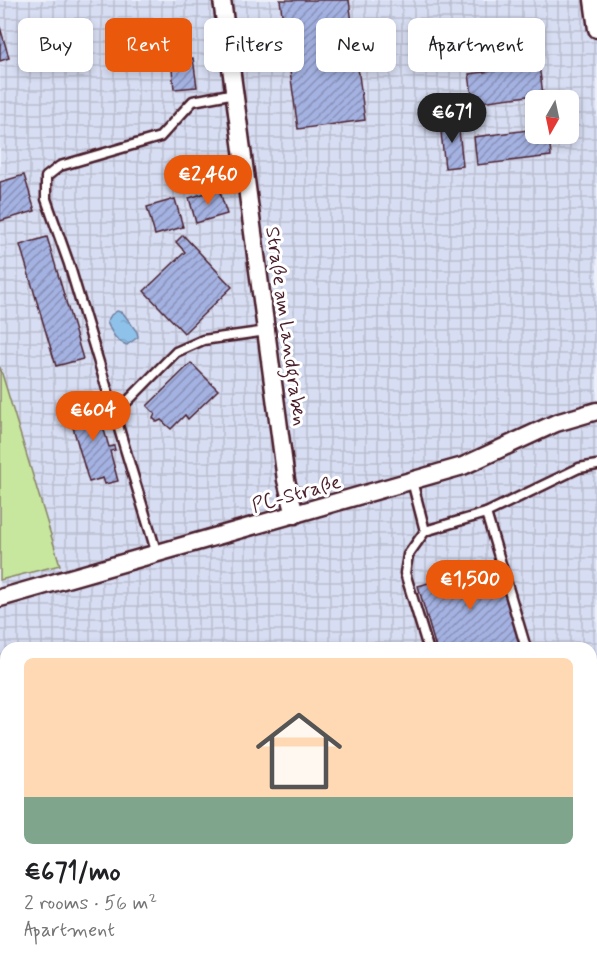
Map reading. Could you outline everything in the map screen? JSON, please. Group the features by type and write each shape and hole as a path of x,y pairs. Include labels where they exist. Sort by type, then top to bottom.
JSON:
{"street":[{"name":"Straße am Landgraben","path":"222,0 286,480 295,515"},
{"path":"593,0 597,24"},
{"name":"PC-Straße","path":"0,598 463,466 556,423 597,411"}],"lane":[{"path":"157,554 69,264 46,199 46,177 60,166 160,137 193,101 235,93"},
{"path":"114,415 176,352 203,340 267,331"},
{"path":"426,642 405,573 408,555 425,531 486,513 579,468 597,465"},
{"path":"412,481 425,531"},
{"path":"486,513 524,642"}],"shaded area":[{"path":"0,0 597,0 597,642 0,642"}],"green space":[{"path":"0,367 60,565 0,580"}],"water":[{"path":"117,311 123,313 137,332 138,337 127,345 117,339 107,322"}],"building":[{"path":"280,0 349,0 351,18 316,18 316,72 359,72 365,120 298,129 290,72 304,72 304,18 283,18"},
{"path":"0,27 9,58 0,61"},
{"path":"192,58 197,87 174,89 172,72 192,72"},
{"path":"540,72 542,90 525,90 525,96 473,103 469,74"},
{"path":"458,121 463,166 445,168 440,123"},
{"path":"525,130 525,144 550,144 551,156 477,165 474,137"},
{"path":"24,175 35,211 0,221 0,182"},
{"path":"219,189 227,214 196,223 189,198"},
{"path":"175,199 183,227 155,235 147,207"},
{"path":"183,235 232,287 184,333 144,291 185,252 176,242"},
{"path":"47,237 83,359 56,366 20,245"},
{"path":"191,363 218,390 188,419 185,415 171,429 161,420 157,422 153,418 155,414 147,406"},
{"path":"95,399 109,447 114,446 115,450 110,451 118,481 105,484 103,478 89,482 67,407"},
{"path":"497,563 519,642 434,642 418,586"}]}
